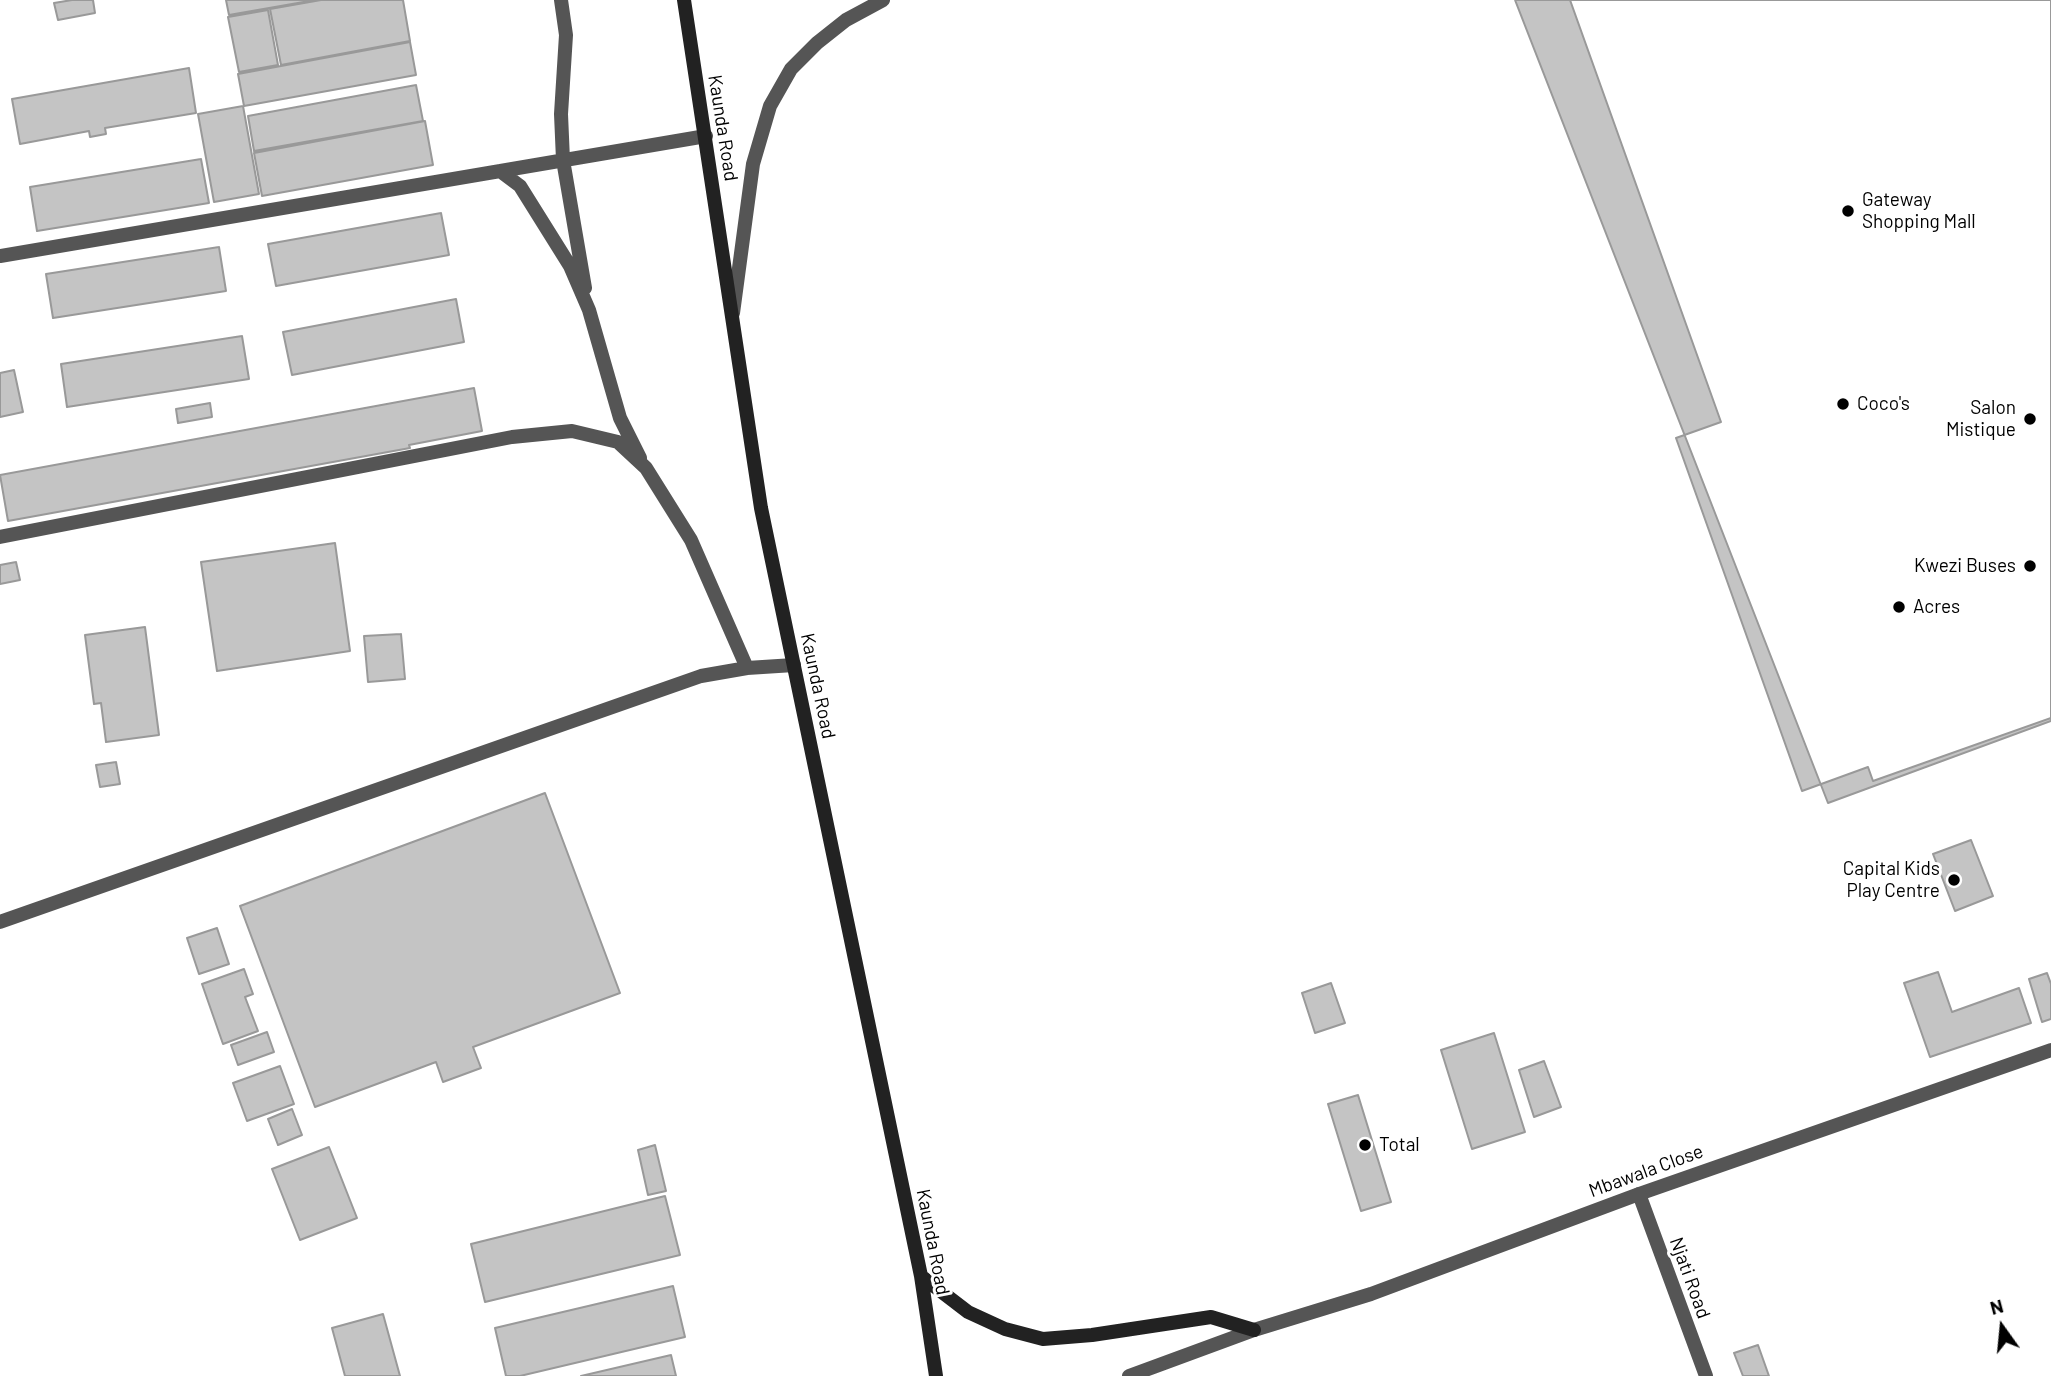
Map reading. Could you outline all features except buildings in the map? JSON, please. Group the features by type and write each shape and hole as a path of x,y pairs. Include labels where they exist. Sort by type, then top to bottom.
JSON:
{"main road":[{"name":"Kaunda Road","path":"684,0 761,508 921,1276 936,1376"},
{"path":"921,1276 968,1312 1005,1329 1043,1339 1092,1335 1211,1317 1254,1330"}],"street":[{"path":"561,0 566,35 561,114 563,160 589,310 620,418 646,468 691,540 747,668"},
{"path":"732,325 753,164 770,106 792,69 817,43 846,20 883,0"},
{"path":"0,256 706,136"},
{"path":"500,171 520,186 570,266 589,310"},
{"path":"0,537 512,437 572,431 618,442 646,468"},
{"path":"0,922 701,676 747,668 794,666"},
{"name":"Mbawala Close","path":"1129,1376 1254,1330 1371,1294 1639,1194 2051,1050"},
{"name":"Njati Road","path":"1639,1194 1706,1376"}],"place":[{"name":"Gateway Shopping Mall","path":"1848,211"},
{"name":"Coco's","path":"1843,404"},
{"name":"Salon Mistique","path":"2030,419"},
{"name":"Kwezi Buses","path":"2030,566"},
{"name":"Acres","path":"1899,607"},
{"name":"Capital Kids Play Centre","path":"1954,880"},
{"name":"Total","path":"1365,1145"}]}
